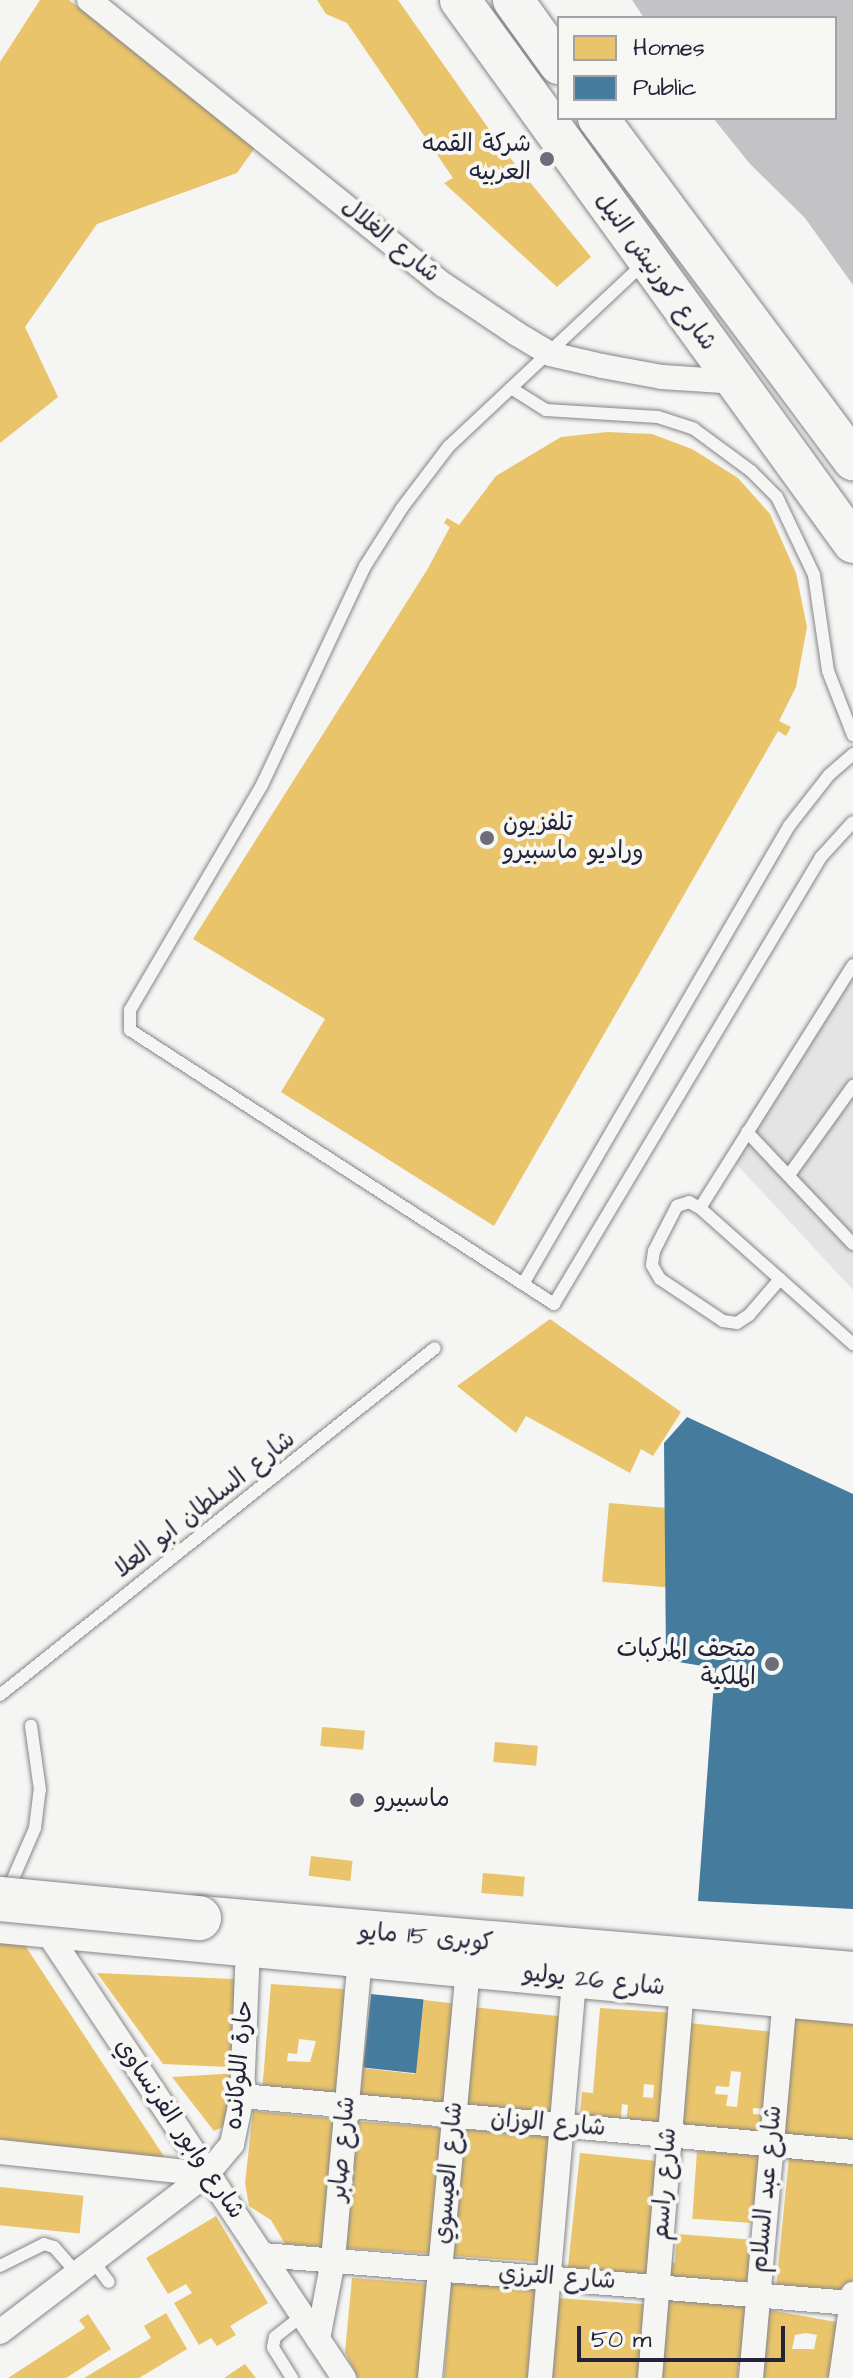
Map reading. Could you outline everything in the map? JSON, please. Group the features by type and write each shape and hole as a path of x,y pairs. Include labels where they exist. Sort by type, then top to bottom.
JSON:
{"highway":[{"name":"شارع كورنيش النيل","path":"460,0 646,262 853,543"},
{"path":"513,0 557,61"},
{"name":"شارع كورنيش النيل","path":"599,120 853,460"},
{"name":"كوبرى 15 مايو","path":"4,1887 853,1974"}],"main road":[{"name":"شارع 26 يوليو","path":"4,1887 853,1954"},
{"name":"شارع 26 يوليو","path":"0,1924 468,1968 574,1981 853,2005"}],"street":[{"name":"شارع الغلال","path":"89,0 444,285 550,354 662,377 737,382"},
{"name":"شارع وابور الفرنساوي","path":"4,1887 44,1928 344,2378"},
{"name":"حارة اللوكانده","path":"0,2332 207,2174 232,2144 242,2096 248,1948"},
{"name":"شارع صابر","path":"318,2339 333,2260 360,1958"},
{"name":"شارع العيسوي","path":"430,2378 468,1968"},
{"path":"540,2378 574,1981"},
{"name":"شارع راسم","path":"650,2378 682,1990"},
{"name":"شارع عبد السلام","path":"751,2378 785,2000"},
{"name":"شارع الوزان","path":"242,2096 853,2152"},
{"path":"0,2152 207,2174"},
{"name":"شارع الترزي","path":"263,2255 757,2294 852,2298"},
{"path":"841,2378 850,2351 852,2298"}],"lane":[{"path":"646,262 449,446 365,566 262,785 127,1020 138,1036 554,1304 821,857 853,822"},
{"path":"511,388 546,410 658,417 694,429 768,488 814,575 828,671 853,735"},
{"path":"523,1284 789,826 829,775 853,754"},
{"path":"700,1208 853,965"},
{"path":"789,1175 848,1099 853,1086"},
{"path":"747,1132 853,1244"},
{"path":"780,1279 737,1323 723,1321 660,1279 652,1265 654,1251 677,1206 689,1202 700,1208 780,1279 853,1344"},
{"name":"شارع السلطان ابو العلا","path":"0,1695 435,1348"},
{"path":"4,1887 35,1828 40,1790 31,1726"},
{"path":"0,2266 44,2244 54,2247 109,2282"},
{"path":"292,2378 273,2347 275,2337 303,2315"}],"shaded area":[{"path":"632,0 853,0 853,285 805,218 750,164 715,120 837,120 837,16 643,16"},
{"path":"853,952 853,1290 726,1153"}],"building: Homes":[{"path":"40,0 69,0 259,142 237,173 97,224 25,327 58,397 0,443 0,62"},
{"path":"317,0 398,0 503,149 591,257 557,287 444,183 453,178 347,23 326,14"},
{"name":"تلفزيون وراديو ماسبيرو","path":"607,432 652,434 692,449 738,478 770,514 796,573 807,627 796,687 779,721 791,727 786,736 778,731 494,1226 281,1092 325,1019 193,939 427,570 450,527 444,523 447,518 459,525 496,476 561,437"},
{"path":"550,1319 681,1412 653,1456 641,1449 630,1473 526,1416 516,1433 457,1386"},
{"path":"609,1503 673,1509 666,1587 602,1582"},
{"path":"322,1727 365,1731 363,1750 320,1746"},
{"path":"495,1742 538,1746 536,1766 493,1762"},
{"path":"311,1856 353,1861 350,1881 309,1876"},
{"path":"483,1873 525,1877 523,1897 481,1893"},
{"path":"0,1940 24,1944 167,2161 0,2139"},
{"path":"97,1973 255,1980 251,2068 163,2064"},
{"path":"271,1984 344,1989 341,2098 262,2092","holes":["299,2039 316,2041 310,2062 287,2061 288,2053 297,2054"]},
{"path":"424,2000 466,2005 452,2113 359,2105 363,2068 415,2074"},
{"path":"472,2007 569,2017 557,2133 460,2122"},
{"path":"600,2008 676,2013 660,2129 626,2126 628,2105 622,2104 620,2128 579,2124 582,2092 593,2093","holes":["644,2084 654,2085 653,2098 643,2097"]},
{"path":"793,2017 853,2023 853,2148 779,2140"},
{"path":"689,2023 784,2033 766,2109 753,2108 753,2114 766,2115 764,2139 677,2132","holes":["731,2071 741,2072 737,2107 726,2106 728,2095 715,2094 716,2086 729,2087"]},
{"path":"239,2073 236,2121 214,2131 172,2077"},
{"path":"253,2111 337,2119 326,2247 285,2244 271,2220 249,2206 245,2183"},
{"path":"350,2121 447,2128 438,2254 341,2248"},
{"path":"459,2129 553,2136 544,2262 450,2256"},
{"path":"697,2151 767,2156 762,2224 692,2219"},
{"path":"580,2153 678,2163 666,2282 568,2271"},
{"path":"789,2158 853,2164 853,2281 843,2294 776,2288"},
{"path":"0,2187 84,2196 80,2234 0,2225"},
{"path":"216,2216 268,2303 230,2326 236,2335 217,2346 211,2338 199,2345 174,2303 192,2293 186,2284 168,2294 146,2258"},
{"path":"677,2234 756,2240 753,2282 665,2276 665,2262 675,2263"},
{"path":"352,2278 433,2284 425,2378 358,2378 345,2352"},
{"path":"451,2281 539,2287 532,2378 444,2378"},
{"path":"557,2298 648,2304 643,2378 551,2378"},
{"path":"666,2299 751,2304 746,2367 738,2366 738,2378 659,2378"},
{"path":"769,2310 842,2323 828,2378 757,2378","holes":["795,2335 817,2335 814,2349 792,2349"]},
{"path":"166,2313 187,2349 139,2378 84,2378 151,2338 144,2326"},
{"path":"88,2314 111,2349 66,2378 8,2378 85,2328 79,2320"},
{"path":"245,2364 256,2378 224,2378"}],"building: Public":[{"name":"متحف المركبات الملكية","path":"687,1417 853,1494 853,1909 698,1901 715,1668 666,1660 664,1443"},
{"path":"371,1994 424,2000 416,2073 363,2068"}],"place":[{"name":"شركة القمه العربيه","path":"547,159"},
{"name":"تلفزيون وراديو ماسبيرو","path":"487,838"},
{"name":"متحف المركبات الملكية","path":"772,1664"},
{"name":"ماسبيرو","path":"357,1800"}]}
